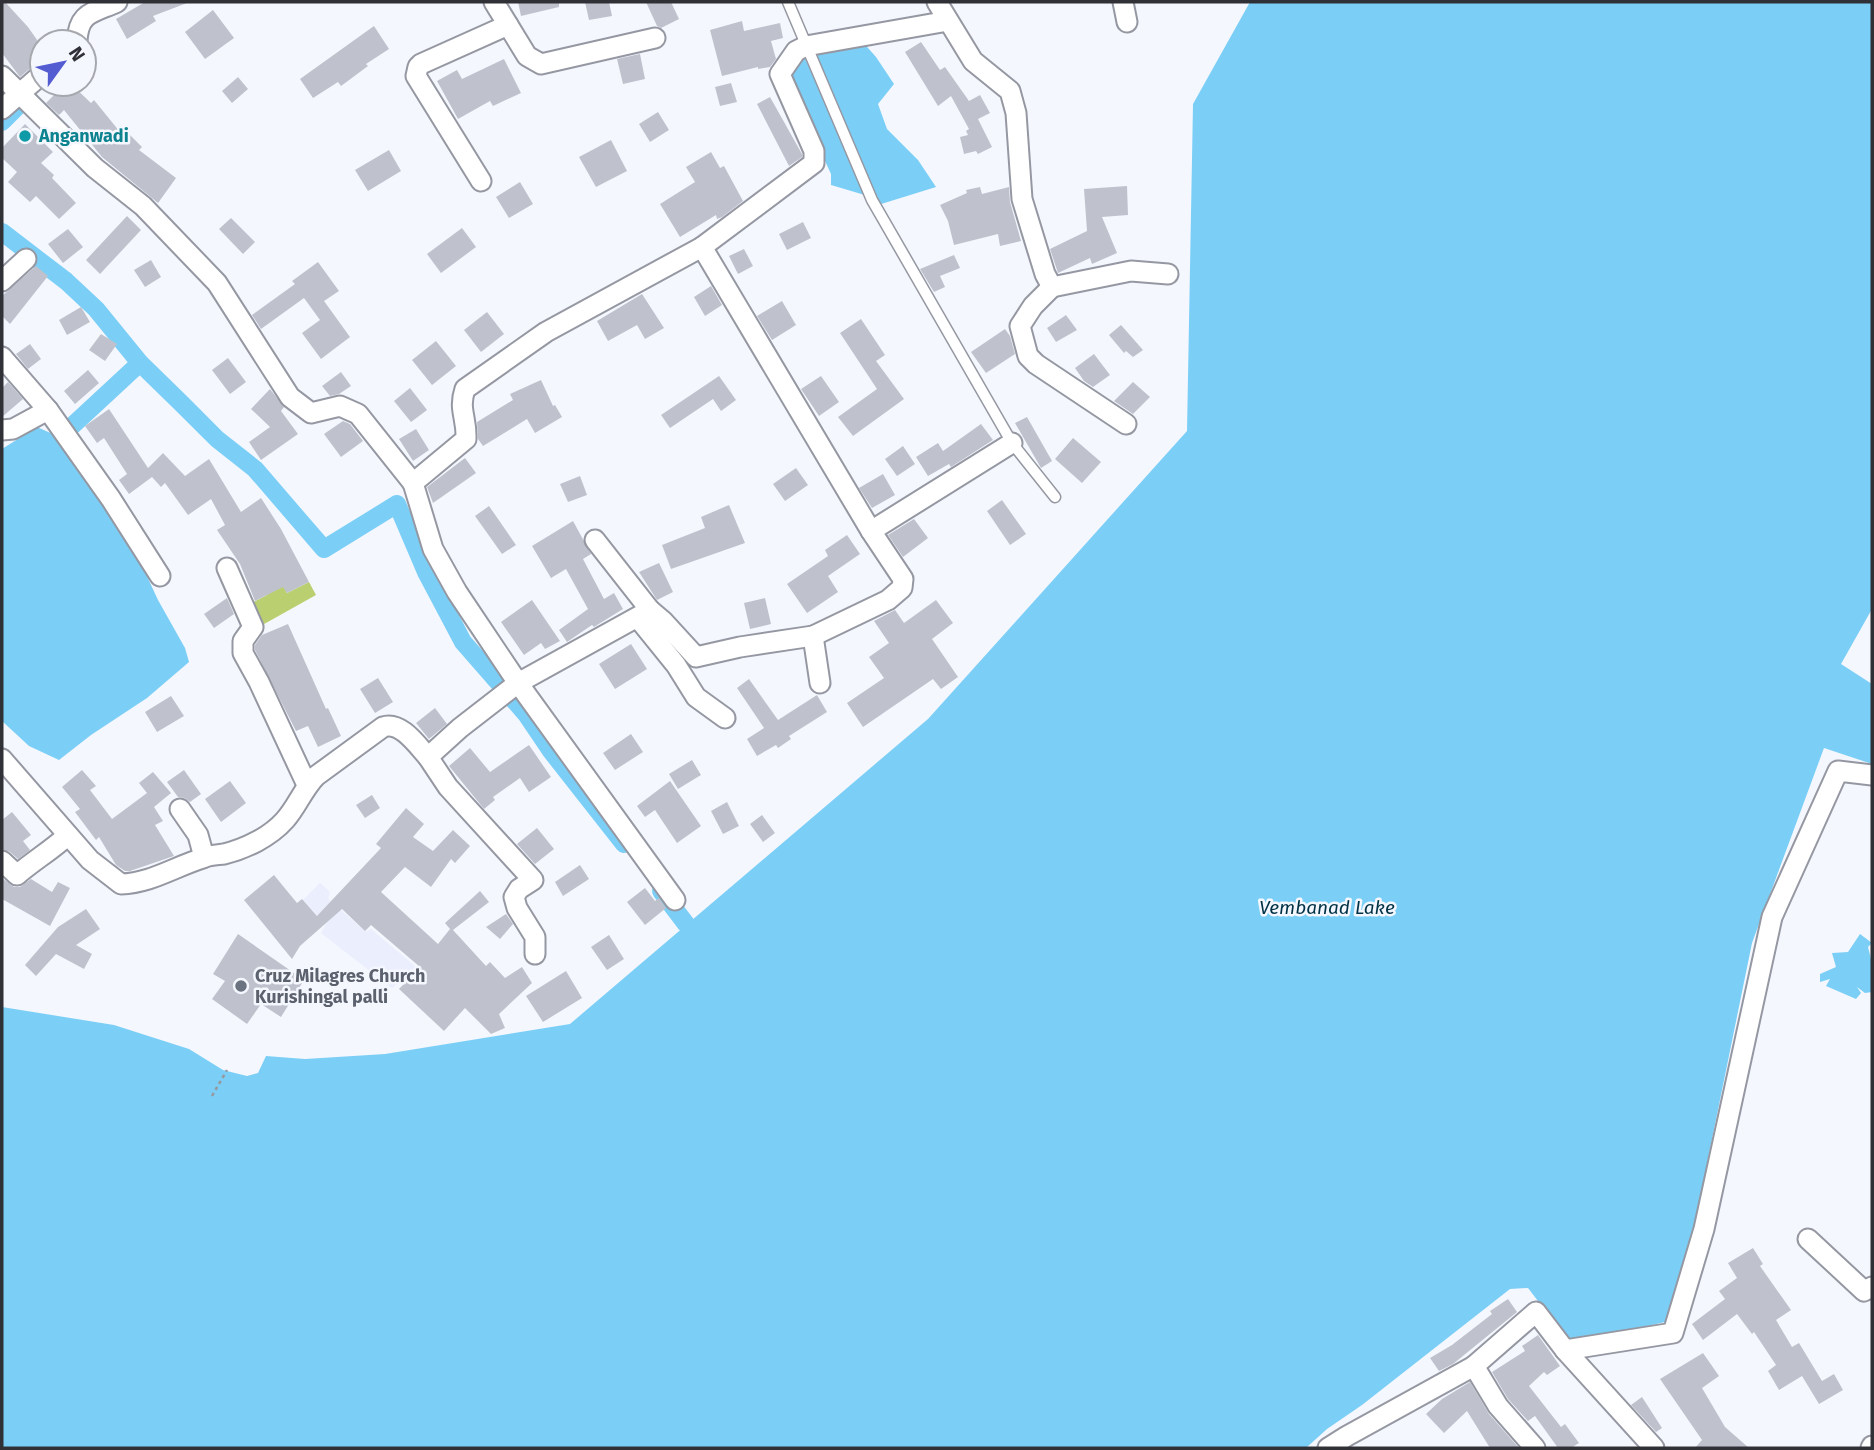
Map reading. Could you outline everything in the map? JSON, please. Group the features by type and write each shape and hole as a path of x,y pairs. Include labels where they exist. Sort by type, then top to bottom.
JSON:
{"street":[{"path":"78,28 88,15 117,2"},
{"path":"494,2 527,56 541,64 655,38"},
{"path":"937,2 973,61 1010,91 1016,113 1022,199 1045,274 1052,287"},
{"path":"1123,2 1127,22"},
{"path":"413,483 466,439 467,424 460,404 465,389 546,332 702,247 814,163 814,150 780,74 796,51 806,46 948,21"},
{"path":"481,181 416,76 416,70 421,64 508,25"},
{"path":"2,76 95,168 143,206 217,283 290,397 311,413 340,406 358,414 413,483 433,549 511,688 675,900"},
{"path":"2,109 28,87"},
{"path":"429,757 460,728 511,688 644,614 663,621 696,657 813,636 888,600 902,588 903,579 870,531 702,247"},
{"path":"2,281 26,259"},
{"path":"1126,424 1047,372 1028,356 1020,326 1033,306 1052,287 1131,271 1168,274"},
{"path":"2,357 55,420 111,499 160,576"},
{"path":"2,430 55,420"},
{"path":"870,531 1012,443"},
{"path":"594,540 696,697 725,718"},
{"path":"228,568 253,627 243,641 243,653 307,785"},
{"path":"813,636 820,683"},
{"path":"2,759 90,860 121,884 141,883 204,857 226,853 261,839 284,821 300,800 307,785 316,776 383,727 398,727 429,757 448,787 533,880 519,889 514,897 517,908 535,937 535,954"},
{"path":"1565,1350 1673,1333 1704,1229 1772,917 1838,771 1872,775"},
{"path":"180,809 198,835 204,857"},
{"path":"2,861 17,876 68,835"},
{"path":"1808,1239 1864,1291 1872,1287"},
{"path":"1328,1448 1474,1366 1536,1312 1565,1350 1654,1448"},
{"path":"1474,1366 1498,1406 1535,1448"}],"lane":[{"path":"788,2 872,200 1012,443 1055,497"}],"path":[{"path":"212,1096 227,1070"}],"shaded area":[{"path":"320,883 330,892 328,899 366,932 371,929 416,967 392,988 321,933 326,924 303,900"}],"green space":[{"path":"278,576 287,593 309,582 316,595 257,628 248,605 267,595"}],"water":[{"name":"Vembanad Lake","path":"1250,2 1872,2 1872,609 1841,664 1872,684 1872,764 1824,748 1752,943 1690,1247 1669,1321 1571,1344 1528,1288 1510,1289 1306,1448 2,1448 2,1007 114,1025 189,1049 223,1070 247,1076 258,1073 266,1056 305,1059 385,1054 570,1024 928,719 1187,431 1193,104"},
{"path":"861,40 894,84 878,104 887,129 918,160 936,187 878,205 813,52"},
{"path":"803,54 868,196 831,185 831,174 786,76"},
{"path":"37,427 55,435 132,544 158,600 185,648 189,662 147,698 59,760 29,746 2,721 2,449"},
{"path":"1860,934 1872,943 1868,947 1872,963 1872,992 1865,993 1857,987 1861,993 1856,999 1826,986 1830,979 1820,982 1820,974 1836,967 1832,953 1848,952"}],"building":[{"path":"2,2 5,2 29,28 28,70 20,77 2,53"},
{"path":"145,2 187,3 153,16 156,21 127,39 116,19"},
{"path":"518,2 559,2 559,7 521,16"},
{"path":"585,2 609,2 612,16 589,20"},
{"path":"646,2 671,2 679,19 661,28 657,26"},
{"path":"213,10 234,38 205,59 185,32"},
{"path":"742,21 744,31 780,23 783,38 771,41 776,59 770,67 758,67 722,76 710,30"},
{"path":"374,26 389,49 366,64 368,66 341,86 338,82 313,98 300,79"},
{"path":"921,42 940,70 945,67 969,101 980,95 990,113 978,119 992,147 978,154 976,151 964,154 960,137 968,135 966,131 969,129 951,96 938,106 905,52"},
{"path":"640,54 645,79 623,84 617,59"},
{"path":"504,59 521,93 493,106 490,101 458,119 437,81 457,70 462,79"},
{"path":"238,77 248,89 232,103 222,91"},
{"path":"731,83 737,102 720,106 715,87"},
{"path":"770,97 802,154 802,157 789,166 757,104"},
{"path":"51,98 86,98 91,103 94,100 120,132 124,129 142,147 139,150 176,178 158,203 102,157 64,110 59,115 46,103"},
{"path":"658,112 669,130 650,142 639,124"},
{"path":"25,124 53,152 41,163 76,203 59,219 36,196 30,202 8,182 17,172 2,158 2,148"},
{"path":"611,140 627,171 596,187 579,157"},
{"path":"389,150 401,171 368,191 355,170"},
{"path":"711,152 720,168 724,166 743,201 722,217 717,219 716,215 680,237 660,204 695,182 686,167"},
{"path":"520,182 533,204 509,218 496,197"},
{"path":"1127,186 1128,215 1102,217 1117,253 1092,264 1090,258 1058,273 1050,249 1087,231 1084,189"},
{"path":"980,187 982,194 1009,187 1010,202 1021,241 1000,246 998,234 954,245 948,221 940,205 967,193 966,190"},
{"path":"127,216 141,230 100,274 86,260"},
{"path":"231,218 255,242 243,254 219,229"},
{"path":"803,222 811,238 787,250 779,234"},
{"path":"462,228 476,247 441,273 427,254"},
{"path":"68,229 83,247 63,263 48,244"},
{"path":"744,249 753,266 738,274 729,256"},
{"path":"954,255 960,268 940,276 945,287 934,292 920,269"},
{"path":"151,260 161,277 145,287 134,270"},
{"path":"318,262 339,291 324,301 350,337 321,359 302,333 320,320 304,298 261,329 252,315 295,284 292,281"},
{"path":"36,266 48,276 10,324 2,316 2,296"},
{"path":"711,286 722,305 705,316 694,297"},
{"path":"642,294 664,328 645,339 637,325 608,341 597,321"},
{"path":"782,301 796,325 772,340 757,316"},
{"path":"81,307 90,322 67,335 59,320"},
{"path":"487,312 504,334 481,352 464,330"},
{"path":"1066,315 1077,330 1056,342 1047,328"},
{"path":"861,319 885,355 876,361 904,399 853,436 838,417 877,389 840,333"},
{"path":"1121,325 1143,350 1133,357 1126,351 1124,353 1109,335"},
{"path":"1005,329 1015,354 986,373 971,352"},
{"path":"101,334 117,344 105,361 89,350"},
{"path":"436,341 456,366 432,385 412,360"},
{"path":"30,344 41,359 28,369 16,354"},
{"path":"1094,354 1110,375 1093,387 1084,381 1075,368"},
{"path":"228,358 246,382 230,394 212,370"},
{"path":"88,370 99,383 75,404 64,391"},
{"path":"341,372 351,386 330,396 322,386"},
{"path":"719,376 736,400 721,411 713,399 670,428 661,415"},
{"path":"821,376 839,402 819,416 801,389"},
{"path":"541,380 553,406 555,405 562,417 535,433 527,419 483,446 478,439 477,422 513,400 510,394"},
{"path":"8,382 23,399 2,417 2,388"},
{"path":"1133,382 1150,397 1133,414 1114,401"},
{"path":"410,388 427,410 411,422 394,401"},
{"path":"270,389 284,407 281,411 298,434 261,460 249,442 270,427 251,409"},
{"path":"109,409 148,468 163,453 185,476 209,459 241,512 261,498 309,582 287,593 283,587 255,601 240,564 217,530 225,525 211,499 188,515 165,483 161,487 152,477 129,494 119,480 127,474 104,438 97,443 85,426"},
{"path":"1027,417 1052,461 1041,468 1015,423"},
{"path":"343,421 350,424 363,441 341,457 324,434"},
{"path":"981,424 993,440 951,467 949,464 928,476 916,457 938,443 943,451"},
{"path":"416,429 429,450 413,461 399,439"},
{"path":"1073,438 1101,462 1082,483 1055,459"},
{"path":"903,446 915,464 897,476 885,459"},
{"path":"465,458 476,473 433,503 427,487"},
{"path":"796,468 808,485 785,501 773,484"},
{"path":"883,474 895,495 872,508 859,488"},
{"path":"580,476 587,495 568,502 560,484"},
{"path":"1002,500 1026,534 1010,545 987,511"},
{"path":"729,505 745,543 671,569 662,545 705,528 701,517"},
{"path":"489,506 516,545 502,554 475,516"},
{"path":"914,519 928,538 903,557 888,535"},
{"path":"573,521 591,554 583,559 604,599 614,593 623,609 567,642 559,630 588,609 566,569 551,578 532,546"},
{"path":"847,535 860,554 828,576 838,592 807,613 787,584 828,556 825,550"},
{"path":"659,563 673,592 657,600 639,572"},
{"path":"227,598 234,614 214,628 204,614"},
{"path":"765,598 771,624 750,629 744,603"},
{"path":"532,600 560,641 545,649 541,643 524,655 501,622"},
{"path":"936,600 953,623 932,639 958,677 941,689 933,679 863,727 847,703 884,678 869,657 889,643 874,621 895,610 904,623"},
{"path":"288,624 341,736 318,747 308,726 296,731 255,650 255,645 262,635"},
{"path":"631,644 647,669 615,689 599,664"},
{"path":"378,678 393,702 375,713 360,689"},
{"path":"749,679 778,720 817,695 827,712 789,736 791,739 778,748 776,745 757,756 747,739 764,728 737,688"},
{"path":"171,696 184,716 157,732 145,712"},
{"path":"435,708 447,724 429,739 416,723"},
{"path":"631,734 643,752 615,770 603,753"},
{"path":"529,745 551,777 529,792 520,778 493,797 495,800 484,809 449,766 470,748 490,772"},
{"path":"692,760 701,775 678,789 669,774"},
{"path":"82,770 96,786 90,790 112,819 147,793 139,783 153,772 171,793 154,807 163,821 155,825 174,856 130,871 116,865 99,837 96,840 75,812 80,809 62,787"},
{"path":"184,770 201,794 190,802 178,797 167,782"},
{"path":"230,781 246,803 221,822 205,799"},
{"path":"670,781 701,826 677,843 655,810 645,817 637,806"},
{"path":"372,795 380,808 365,818 356,805"},
{"path":"727,802 739,826 723,834 711,811"},
{"path":"406,808 424,824 413,837 433,851 453,830 470,846 455,863 451,859 431,887 405,867 381,892 438,944 450,929 445,923 480,891 489,902 453,930 486,966 490,962 505,978 522,967 532,983 499,1014 505,1028 491,1034 465,1008 444,1031 399,989 420,967 371,925 365,931 342,909 300,946 292,959 244,900 274,875 297,903 302,899 317,916 381,848 376,844"},
{"path":"12,812 31,835 23,841 30,850 18,859 2,849 2,820"},
{"path":"762,815 775,833 763,842 750,824"},
{"path":"537,828 554,849 535,864 517,844"},
{"path":"580,865 589,879 563,896 555,882"},
{"path":"2,878 14,887 20,887 31,879 52,892 58,882 70,888 50,926 2,899"},
{"path":"645,888 655,901 659,898 666,908 645,925 627,902"},
{"path":"86,909 100,929 76,945 92,954 84,969 56,954 36,976 25,965 58,927"},
{"path":"506,914 513,924 500,939 486,927"},
{"path":"238,934 304,980 281,1017 261,1004 247,1024 212,999 225,981 213,974"},
{"path":"609,935 624,959 607,970 591,947"},
{"path":"566,971 582,998 543,1022 526,996"},
{"path":"1753,1248 1763,1264 1760,1266 1791,1310 1776,1320 1792,1347 1799,1343 1822,1381 1834,1374 1843,1390 1819,1404 1802,1376 1779,1390 1768,1371 1776,1365 1754,1332 1752,1334 1737,1314 1703,1340 1692,1324 1725,1299 1719,1291 1737,1278 1728,1263"},
{"path":"1508,1299 1517,1312 1453,1364 1439,1371 1430,1358 1452,1345 1492,1314 1490,1311"},
{"path":"1538,1335 1560,1366 1547,1375 1544,1372 1529,1386 1561,1427 1565,1424 1579,1443 1571,1448 1558,1448 1535,1416 1528,1421 1508,1399 1492,1372 1525,1351 1522,1346"},
{"path":"1703,1353 1719,1376 1702,1388 1725,1427 1749,1448 1695,1448 1702,1440 1660,1379"},
{"path":"1470,1382 1489,1414 1519,1448 1490,1448 1467,1411 1444,1433 1426,1414 1442,1399"},
{"path":"1642,1397 1662,1428 1656,1432 1631,1405"}],"waterway":[{"path":"2,122 19,105"},
{"path":"2,232 66,281 96,309 140,363 217,439 255,469 324,549 397,504 426,572 463,642 526,714 551,751 624,844"},
{"path":"58,439 140,363"},
{"path":"661,891 686,924"}],"place":[{"name":"Anganwadi","path":"25,136"},
{"name":"Cruz Milagres Church Kurishingal palli","path":"241,986"}]}
